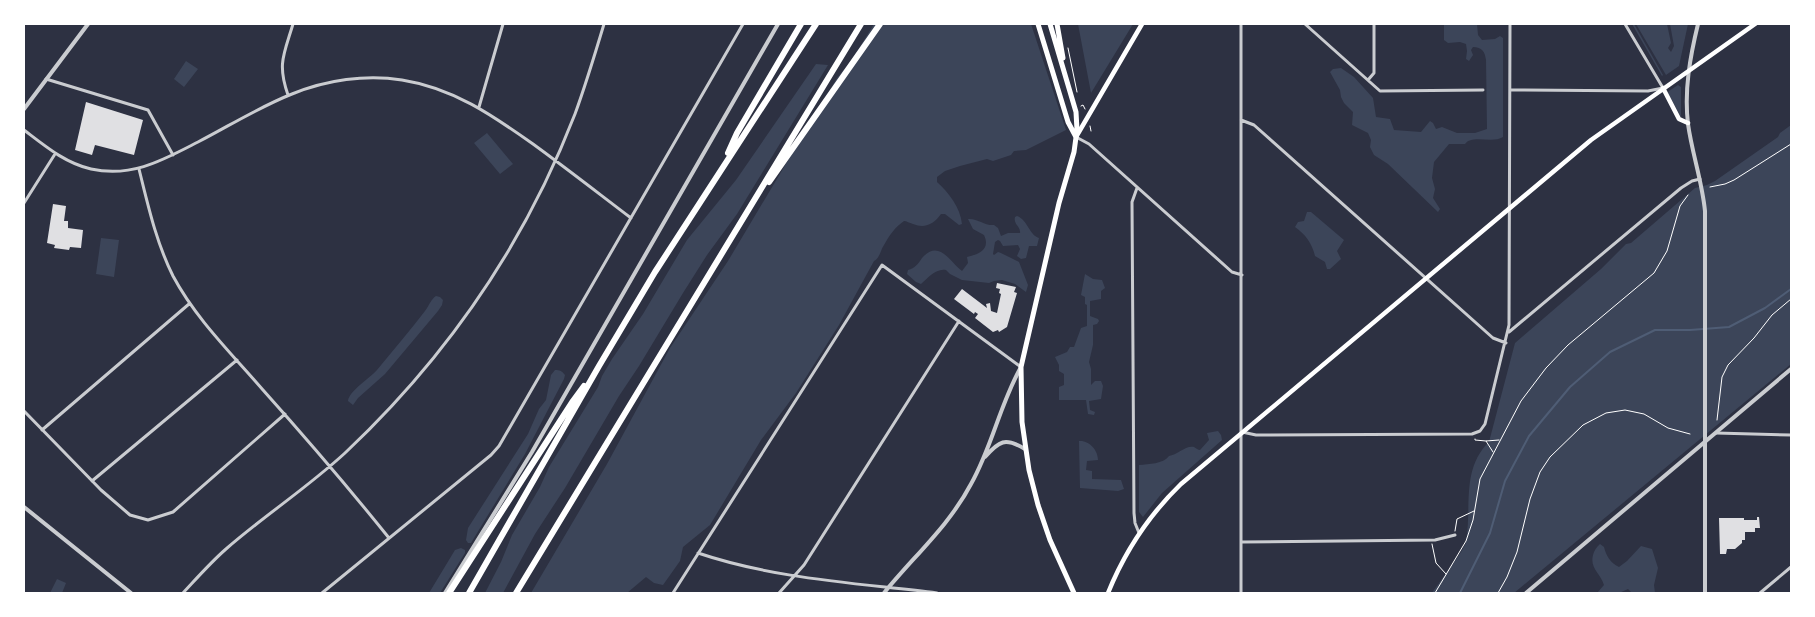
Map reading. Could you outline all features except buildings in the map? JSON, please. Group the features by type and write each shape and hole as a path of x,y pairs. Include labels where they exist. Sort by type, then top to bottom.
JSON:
{"highway":[{"path":"722,168 737,133 801,24"},
{"path":"469,593 599,366 671,246 816,24"},
{"path":"516,593 861,24"},
{"path":"753,202 782,166 811,120 880,24"},
{"path":"449,593 573,401 599,366"}],"main road":[{"path":"1038,24 1068,122 1076,138"},
{"path":"1050,24 1076,112 1076,138 1059,203 1021,367 1025,449 1030,478 1046,528 1074,593"},
{"path":"1057,24 1064,71"},
{"path":"1076,138 1142,24"},
{"path":"1108,593 1124,558 1139,532 1170,494 1425,278 1591,140 1756,24"},
{"path":"1663,88 1678,118 1688,123"}],"street":[{"path":"24,109 88,24"},
{"path":"288,95 282,79 281,68 292,24"},
{"path":"479,107 503,24"},
{"path":"183,593 224,550 331,466 400,397 456,330 512,246 535,203 582,96 604,24"},
{"path":"322,593 491,455 499,446 743,24"},
{"path":"445,593 532,452 778,24"},
{"path":"1241,24 1241,593"},
{"path":"1305,24 1380,91 1483,90"},
{"path":"1368,80 1374,73 1374,24"},
{"path":"1242,432 1256,435 1475,435 1482,430 1485,424 1509,332 1510,24"},
{"path":"1510,90 1648,91 1663,88 1625,24"},
{"path":"1698,24 1689,70 1687,93 1688,123 1705,211 1705,593"},
{"path":"24,130 55,154 77,165 97,170 117,172 139,169 158,163 288,95 316,85 337,81 369,78 391,79 424,84 479,107 555,160 631,218"},
{"path":"46,79 148,110 173,155"},
{"path":"1241,120 1254,124 1493,338 1506,343"},
{"path":"1076,138 1089,144 1232,272 1242,275"},
{"path":"24,203 55,154"},
{"path":"139,169 158,242 173,275 189,304 331,466 389,538"},
{"path":"1509,332 1680,188 1700,179"},
{"path":"1137,188 1132,202 1134,513 1135,523 1139,532"},
{"path":"673,593 882,264 1021,367 1010,387 984,459 970,486 949,518 928,545 884,593"},
{"path":"42,430 189,304"},
{"path":"779,593 795,576 811,554 959,321"},
{"path":"92,481 237,360"},
{"path":"1526,593 1791,369"},
{"path":"24,411 92,481 130,515 148,520 173,512 285,414"},
{"path":"1716,433 1791,435"},
{"path":"984,459 1000,442 1017,444 1025,449"},
{"path":"24,507 132,593"},
{"path":"1242,542 1432,540 1455,535"},
{"path":"698,553 733,563 795,576 937,593"},
{"path":"1760,593 1791,566"}],"path":[{"path":"1067,45 1078,96"},
{"path":"1079,104 1081,106 1083,105 1084,107"},
{"path":"1710,187 1725,184 1734,180 1791,144"},
{"path":"1435,593 1466,541 1479,484 1499,440 1521,401 1553,361 1576,338 1654,273 1667,251 1679,209 1688,195"},
{"path":"1716,420 1722,377 1728,365 1754,338 1772,315 1791,299"},
{"path":"1498,593 1507,577 1517,552 1530,498 1540,472 1550,457 1584,425 1606,413 1625,410 1644,414 1668,428 1690,434"},
{"path":"1475,435 1475,440 1499,440"},
{"path":"1486,441 1493,453"},
{"path":"1455,535 1457,519 1474,511"},
{"path":"1432,540 1436,563 1447,575"}],"shaded area":[{"path":"874,24 1031,24 1066,130 1026,150 1014,151 1011,155 993,161 987,159 960,166 945,171 937,177 937,182 950,196 956,206 962,224 959,225 945,214 941,214 932,223 925,226 904,221 892,232 879,256 874,261 839,325 796,393 761,440 710,525 683,547 680,561 663,585 654,583 646,577 627,593 531,593 607,464 670,348 728,261 837,78 851,61"},
{"path":"1078,24 1133,24 1091,93"},
{"path":"1444,24 1477,24 1478,35 1482,40 1495,39 1500,36 1503,38 1503,137 1493,140 1477,139 1468,141 1465,144 1449,144 1434,162 1432,178 1435,189 1433,198 1440,209 1438,212 1388,164 1374,155 1370,147 1371,140 1368,133 1352,125 1353,112 1344,103 1340,90 1330,72 1333,69 1341,68 1354,77 1373,98 1376,117 1390,119 1394,130 1421,132 1430,121 1436,129 1442,127 1457,133 1475,133 1487,129 1485,55 1481,49 1473,47 1471,50 1473,55 1469,61 1466,59 1466,44 1460,42 1448,43 1444,40"},
{"path":"1632,24 1634,24 1663,75 1662,76"},
{"path":"1636,24 1667,24 1671,43 1668,48 1671,52 1674,46 1670,24 1688,24 1679,66 1666,75"},
{"path":"186,61 198,69 184,87 174,79"},
{"path":"816,64 828,65 737,214 707,255 619,396 565,488 535,534 503,593 485,593 501,562 512,535 540,487 549,467 598,387 602,376 612,359 643,314 687,240 736,180"},
{"path":"1678,85 1681,87 1681,117 1668,93"},
{"path":"1791,125 1791,364 1514,593 1432,593 1466,542 1471,476 1474,464 1480,453 1489,442 1515,343 1601,269 1626,244 1631,243 1695,188 1715,181 1778,137 1780,133"},
{"path":"487,133 513,164 500,174 474,143"},
{"path":"1307,212 1311,212 1344,240 1337,251 1341,259 1330,269 1327,269 1325,262 1315,256 1308,239 1295,227 1298,222 1304,221"},
{"path":"1017,216 1024,221 1033,234 1039,238 1037,246 1029,246 1026,258 1021,259 1017,256 1020,249 1018,245 1003,246 998,240 995,242 993,254 994,255 998,252 1019,262 1028,285 1026,292 1015,284 1002,280 989,283 962,280 950,274 946,270 939,270 929,276 921,284 916,282 907,274 908,270 916,266 922,258 928,253 934,251 939,251 944,254 962,271 968,263 967,257 979,253 985,248 986,244 984,235 973,229 968,219 994,225 998,228 1001,236 1008,233 1020,233 1015,219"},
{"path":"101,238 119,240 114,277 96,274"},
{"path":"1085,274 1093,279 1102,280 1105,288 1101,291 1101,299 1090,301 1090,316 1098,319 1099,321 1097,324 1093,325 1093,345 1089,362 1091,369 1091,385 1095,381 1101,381 1103,386 1101,399 1089,401 1090,410 1095,412 1094,415 1088,414 1086,400 1059,400 1059,387 1064,385 1064,374 1059,371 1059,365 1055,357 1067,352 1070,347 1074,347 1081,328 1087,326 1087,305 1085,304 1085,297 1081,295"},
{"path":"436,296 443,300 438,311 385,374 358,398 353,405 348,401 352,393 377,370"},
{"path":"555,370 560,371 565,375 564,379 525,454 471,543 468,543 466,540 468,528 528,434 539,409 546,400 551,375"},
{"path":"1218,431 1222,440 1162,493 1143,517 1139,512 1139,465 1163,461 1169,456 1188,447 1194,447 1200,450 1209,440 1207,433"},
{"path":"1079,441 1086,442 1092,446 1098,456 1098,460 1087,461 1086,470 1092,471 1092,479 1121,480 1124,489 1118,491 1080,488"},
{"path":"1600,544 1604,547 1607,556 1611,561 1619,567 1641,546 1652,549 1658,568 1654,585 1655,593 1632,593 1628,589 1619,593 1597,593 1604,585 1592,562 1595,551"},
{"path":"461,548 465,550 465,553 440,593 429,593 455,550"},
{"path":"57,579 66,583 62,593 50,593"}],"waterway":[{"path":"1460,593 1490,533 1505,481 1529,436 1570,387 1610,352 1655,330 1690,330 1729,327 1765,308 1791,289"}]}
